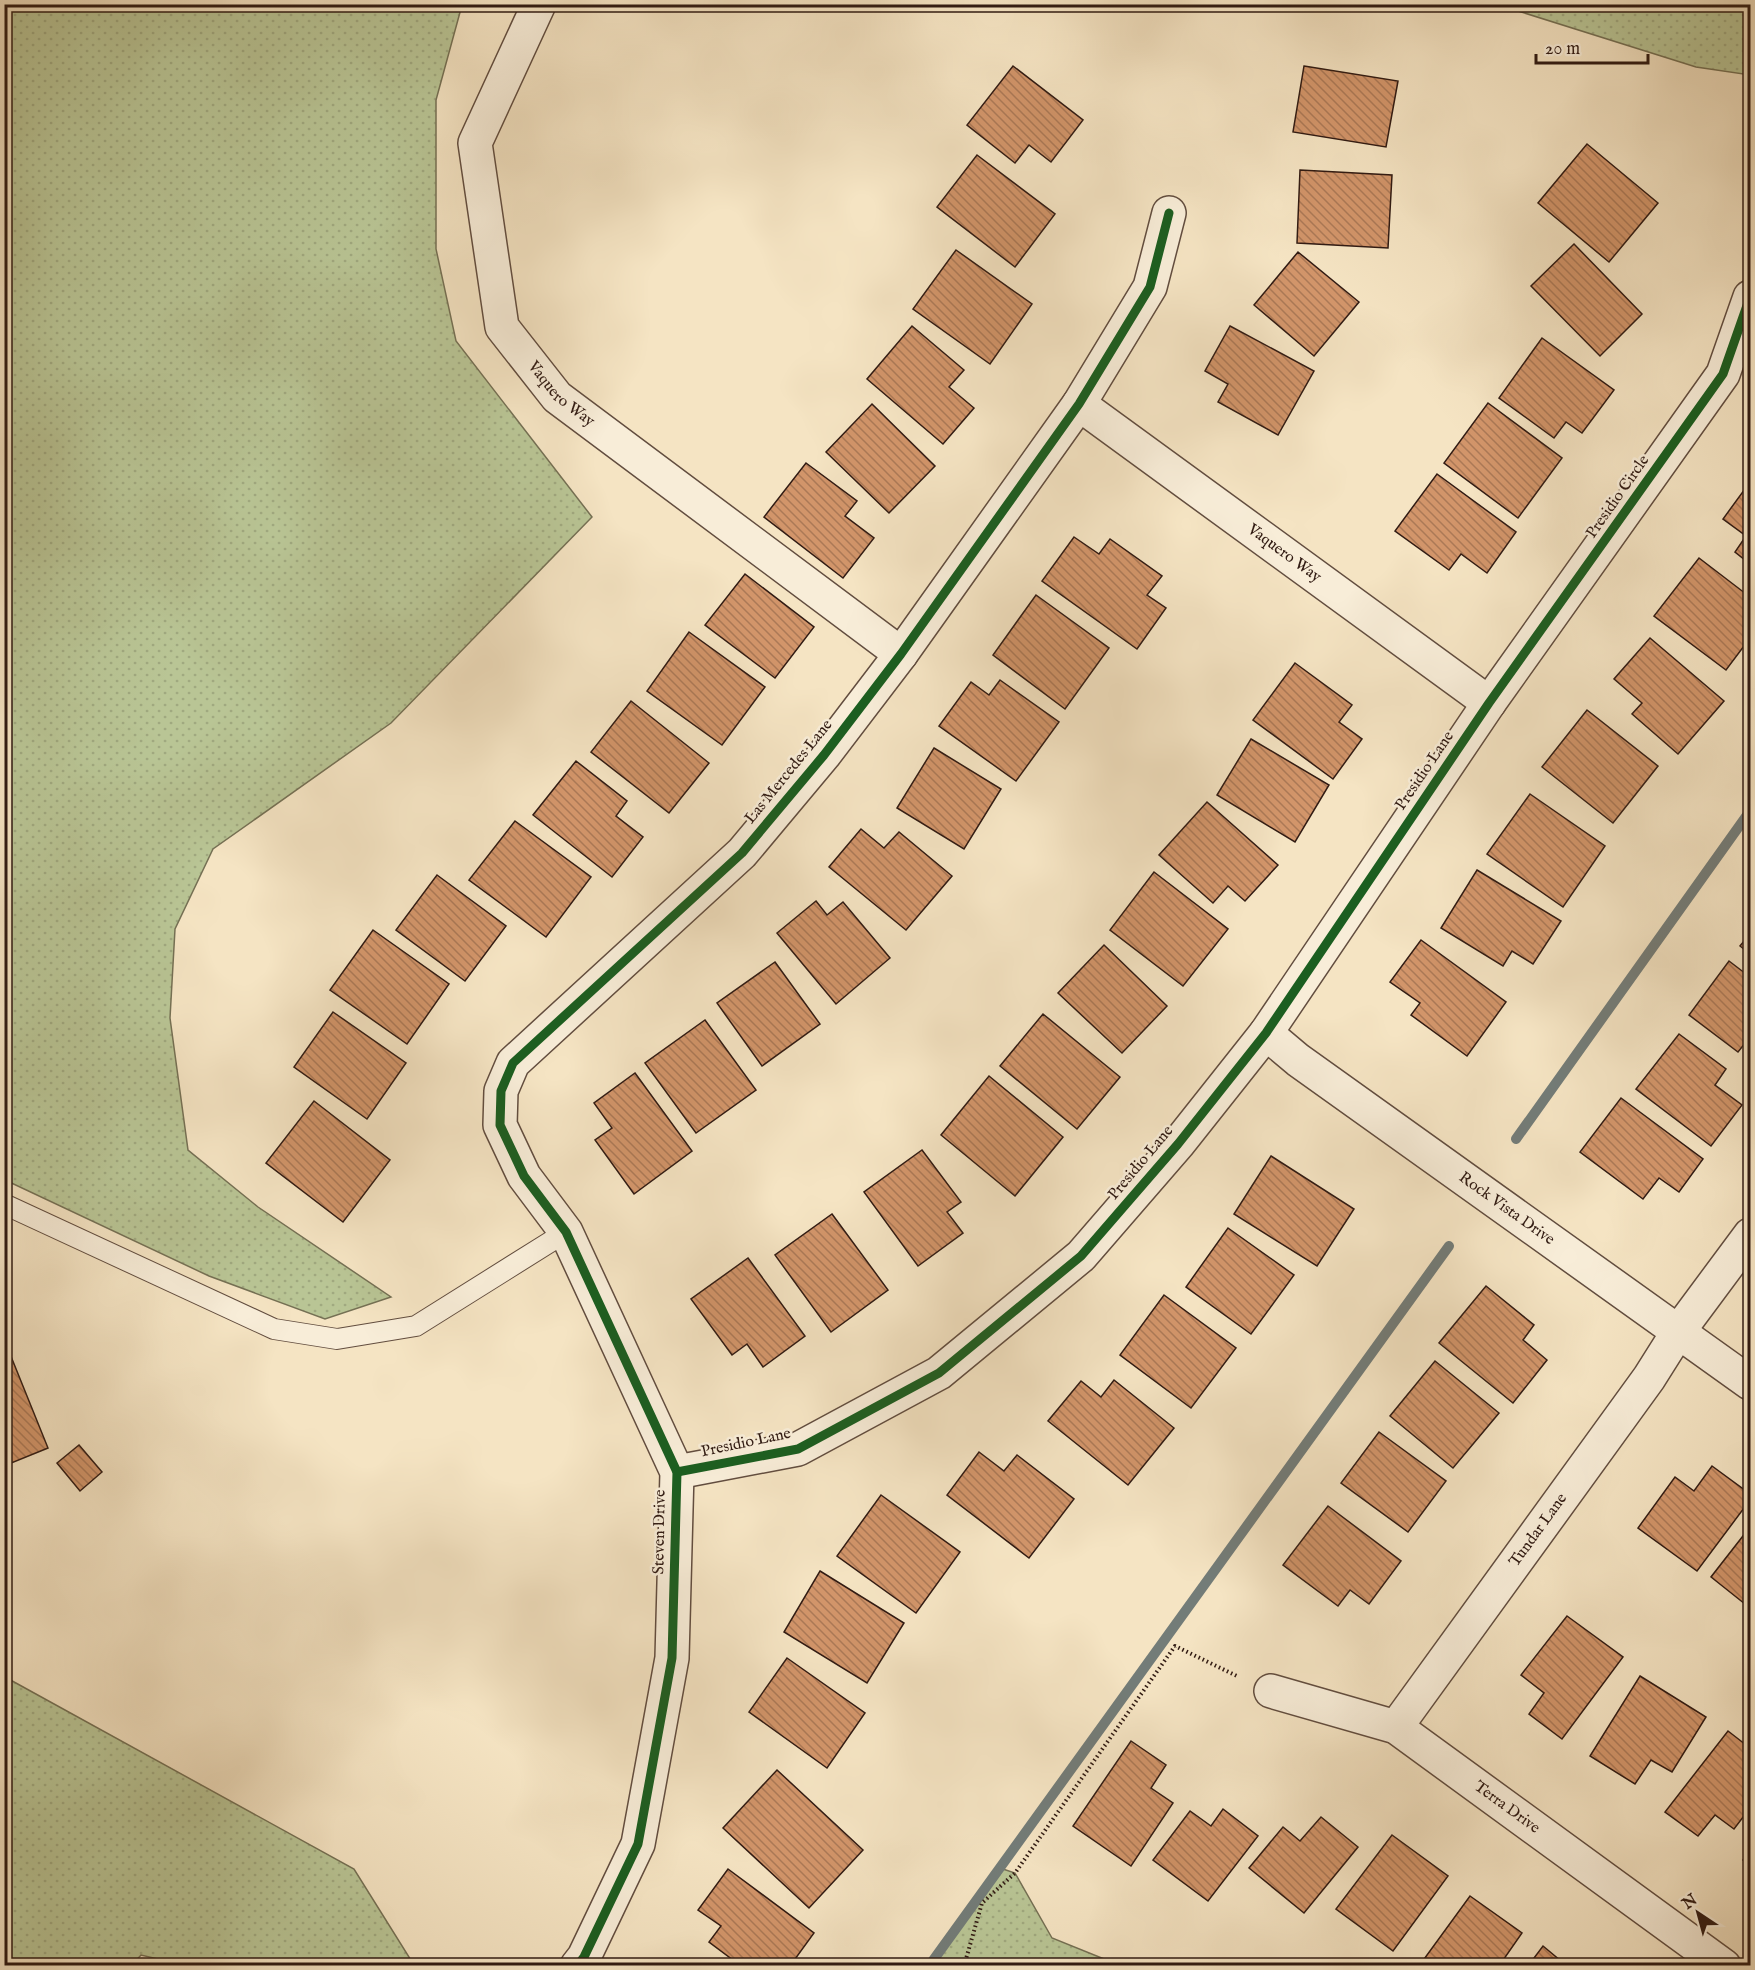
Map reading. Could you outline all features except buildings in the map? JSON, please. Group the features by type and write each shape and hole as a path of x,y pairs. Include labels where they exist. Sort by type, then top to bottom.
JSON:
{"street":[{"name":"Vaquero Way","path":"539,4 475,143 502,327 557,397 901,654"},
{"name":"Las Mercedes Lane","path":"500,1125 501,1091 513,1064 742,852 824,755 901,654 1079,404 1150,287 1169,213"},
{"name":"Presidio Circle","path":"1489,703 1723,374 1750,297"},
{"name":"Vaquero Way","path":"1079,404 1489,703"},
{"name":"Presidio Lane","path":"677,1472 798,1449 939,1373 1081,1256 1178,1144 1266,1033 1489,703"},
{"name":"Rock Vista Drive","path":"1266,1033 1298,1060 1750,1383"},
{"name":"Steven Drive","path":"500,1125 524,1176 566,1232 677,1472 672,1658 638,1844 584,1957 577,1965"},
{"name":"Tundar Lane","path":"1396,1727 1750,1235"},
{"name":"Terra Drive","path":"1270,1691 1396,1727 1724,1965"}],"lane":[{"path":"4,1204 274,1329 337,1339 416,1326 566,1232"}],"path":[{"path":"964,1965 982,1903 1016,1873 1175,1647 1270,1691"}],"green space":[{"path":"5,4 462,5 436,100 436,249 456,341 592,517 391,723 213,849 175,929 170,1018 188,1150 258,1207 391,1297 325,1319 209,1276 5,1180"},
{"path":"1499,5 1750,5 1750,75 1696,67"},
{"path":"5,1677 354,1869 414,1965 188,1966 141,1955 132,1965 5,1965"},
{"path":"1000,1868 1015,1873 1052,1938 1119,1965 930,1965"}],"waterway":[{"path":"1516,1139 1750,811"},
{"path":"929,1966 1449,1246"}],"cycle path":[{"path":"577,1966 584,1957 638,1844 672,1658 677,1472 566,1232 524,1176 500,1125 501,1091 513,1063 742,853 824,755 901,654 1079,404 1150,287 1169,213"},
{"path":"677,1472 798,1449 939,1373 1081,1256 1178,1144 1266,1033 1489,703 1723,374 1750,297"}]}
